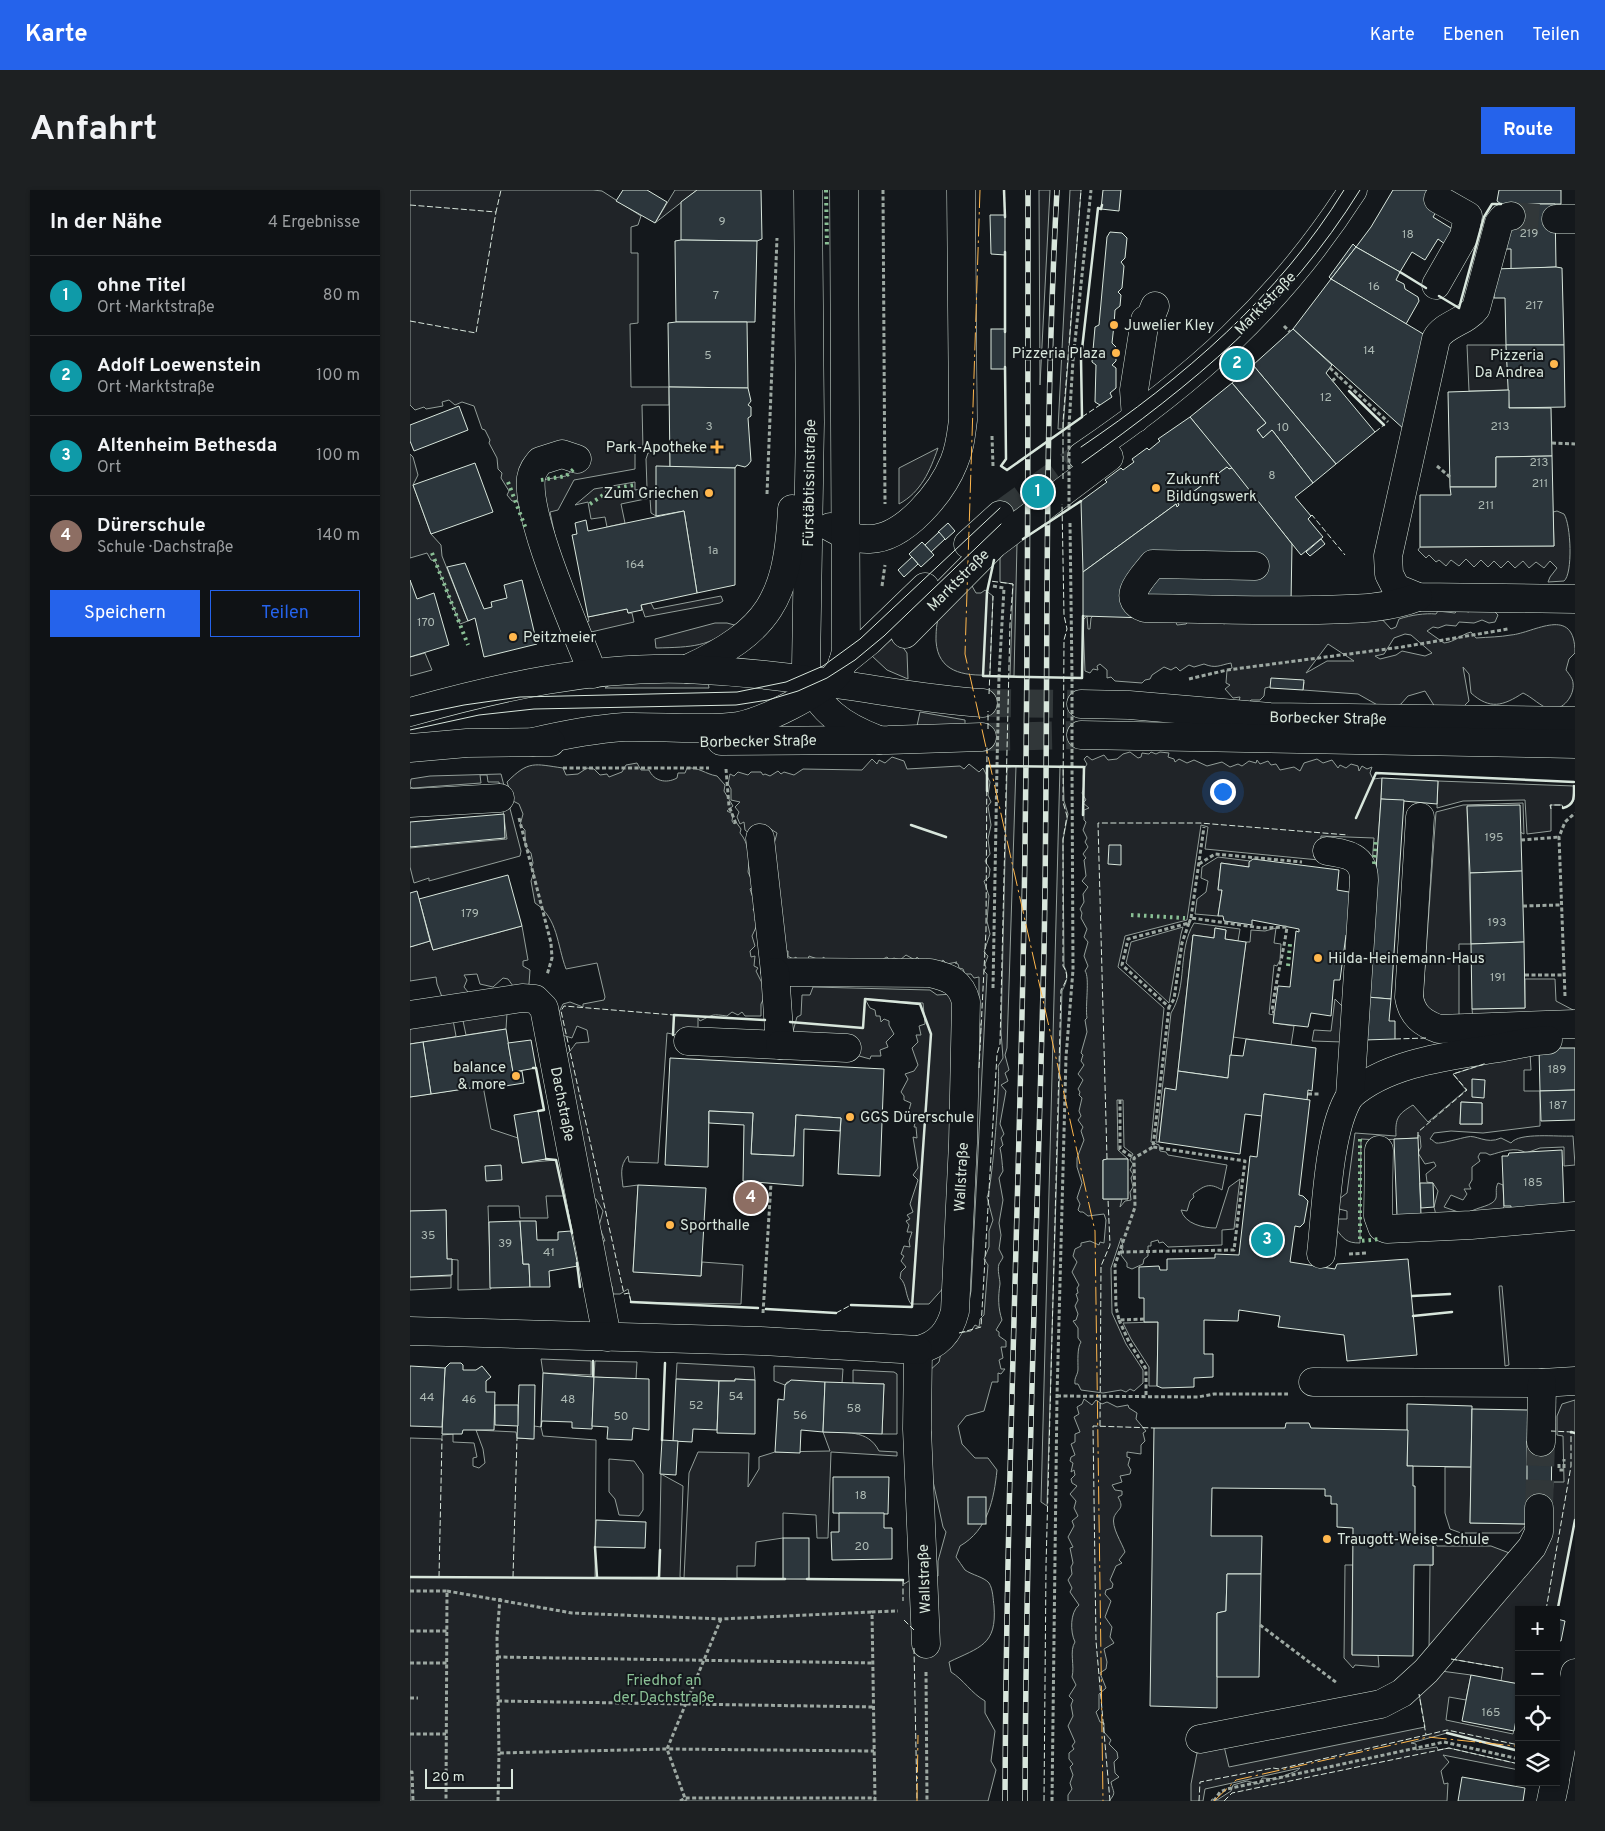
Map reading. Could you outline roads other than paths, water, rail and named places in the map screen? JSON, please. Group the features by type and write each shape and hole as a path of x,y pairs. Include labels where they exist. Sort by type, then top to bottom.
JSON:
{"street":[{"name":"Fürstäbtissinstraße","path":"808,190 810,412 805,656 823,679 824,708 842,722 880,740"},
{"path":"823,679 846,650 844,190"},
{"path":"809,514 845,535 868,539 879,538 912,518 941,488 958,451 962,420 962,190"},
{"name":"Marktstraße","path":"1082,456 1136,418 1197,370 1272,298 1305,260 1353,190"},
{"path":"1436,285 1464,236 1468,216 1438,199"},
{"path":"1511,216 1503,218 1499,223 1476,308 1469,316 1440,332 1435,344 1388,556 1389,574 1396,588 1418,597 1575,599"},
{"path":"1136,418 1134,390 1145,320 1151,316 1156,306"},
{"path":"686,669 732,646 750,632 771,606 779,592 789,552 795,472 810,412"},
{"path":"577,459 562,454 540,461 531,476 531,487 543,541 593,674"},
{"name":"Marktstraße","path":"905,634 994,544 1109,457"},
{"name":"Marktstraße","path":"823,679 875,636 1000,515"},
{"path":"1255,566 1153,564 1133,589 1133,598 1137,604 1145,608 1276,606 1376,608 1400,604 1418,597"},
{"path":"410,712 515,686 593,674 644,669 686,669 823,679 929,699 983,703"},
{"name":"Borbecker Straße","path":"533,742 567,734 622,727 738,726 762,719 823,679"},
{"name":"Borbecker Straße","path":"1081,704 1270,717 1575,721"},
{"name":"Borbecker Straße","path":"1081,735 1575,744"},
{"name":"Borbecker Straße","path":"410,748 467,743 880,740 982,737"},
{"path":"410,803 509,807"},
{"path":"1420,817 1410,991 1411,1007 1414,1014 1429,1026 1439,1029 1572,1013"},
{"path":"760,838 775,972 780,1045"},
{"path":"1317,857 1355,857 1364,870 1350,1096 1336,1129 1321,1254"},
{"name":"Wallstraße","path":"775,972 930,973 951,979 962,989 965,996 967,1018 964,1124 954,1311 950,1326 944,1336 931,1346 918,1350 917,1429 926,1644"},
{"name":"Dachstraße","path":"410,1015 522,998 535,999 544,1008 549,1026 607,1337"},
{"path":"1350,1096 1384,1075 1421,1063 1538,1041 1575,1040"},
{"path":"688,1041 847,1048"},
{"path":"1378,1150 1378,1216 1382,1227 1387,1229 1471,1225 1575,1216"},
{"path":"410,1331 761,1341 918,1350"},
{"path":"1313,1382 1476,1375 1542,1384 1575,1381"},
{"path":"1541,1442 1542,1384"},
{"path":"1200,1739 1393,1700 1426,1672 1532,1547 1538,1532 1539,1508"},
{"path":"1560,1754 1575,1673"},
{"path":"1551,1801 1554,1786"}],"tunnel":[{"path":"1511,216 1556,219"},
{"path":"1000,515 1082,456"},
{"path":"983,703 1081,704"},
{"path":"982,737 1081,735"},
{"path":"1539,1508 1541,1442"}],"tram line":[{"path":"1081,447 1156,393 1192,363 1259,300 1318,229 1344,190"},
{"path":"1082,463 1200,373 1269,308 1301,272 1331,233 1360,190"},
{"path":"410,716 464,705 520,697 737,692 786,682 823,666 860,639 1000,508"},
{"path":"410,730 479,715 534,709 736,705 768,700 798,691 827,678 855,660 884,636 1001,524"}],"railway":[{"path":"1005,1801 1009,1507 1022,1016 1025,810 1028,190"},
{"path":"1025,1801 1030,1482 1044,951 1048,475 1057,190"}],"place":[{"name":"Juwelier Kley","path":"1114,325"},
{"name":"Pizzeria Plaza","path":"1116,353"},
{"name":"Adolf Loewenstein","path":"1237,364"},
{"name":"Pizzeria Da Andrea","path":"1554,364"},
{"name":"Park-Apotheke","path":"717,447"},
{"name":"Zukunft Bildungswerk","path":"1156,488"},
{"name":"ohne Titel","path":"1038,492"},
{"name":"Zum Griechen","path":"709,493"},
{"name":"Peitzmeier","path":"513,637"},
{"name":"Hilda-Heinemann-Haus","path":"1318,958"},
{"name":"balance & more","path":"516,1076"},
{"name":"GGS Dürerschule","path":"850,1117"},
{"name":"Dürerschule","path":"751,1198"},
{"name":"Sporthalle","path":"670,1225"},
{"name":"Altenheim Bethesda","path":"1267,1240"},
{"name":"Traugott-Weise-Schule","path":"1327,1539"}],"park label":[{"name":"Friedhof an der Dachstraße","path":"664,1688"}]}
